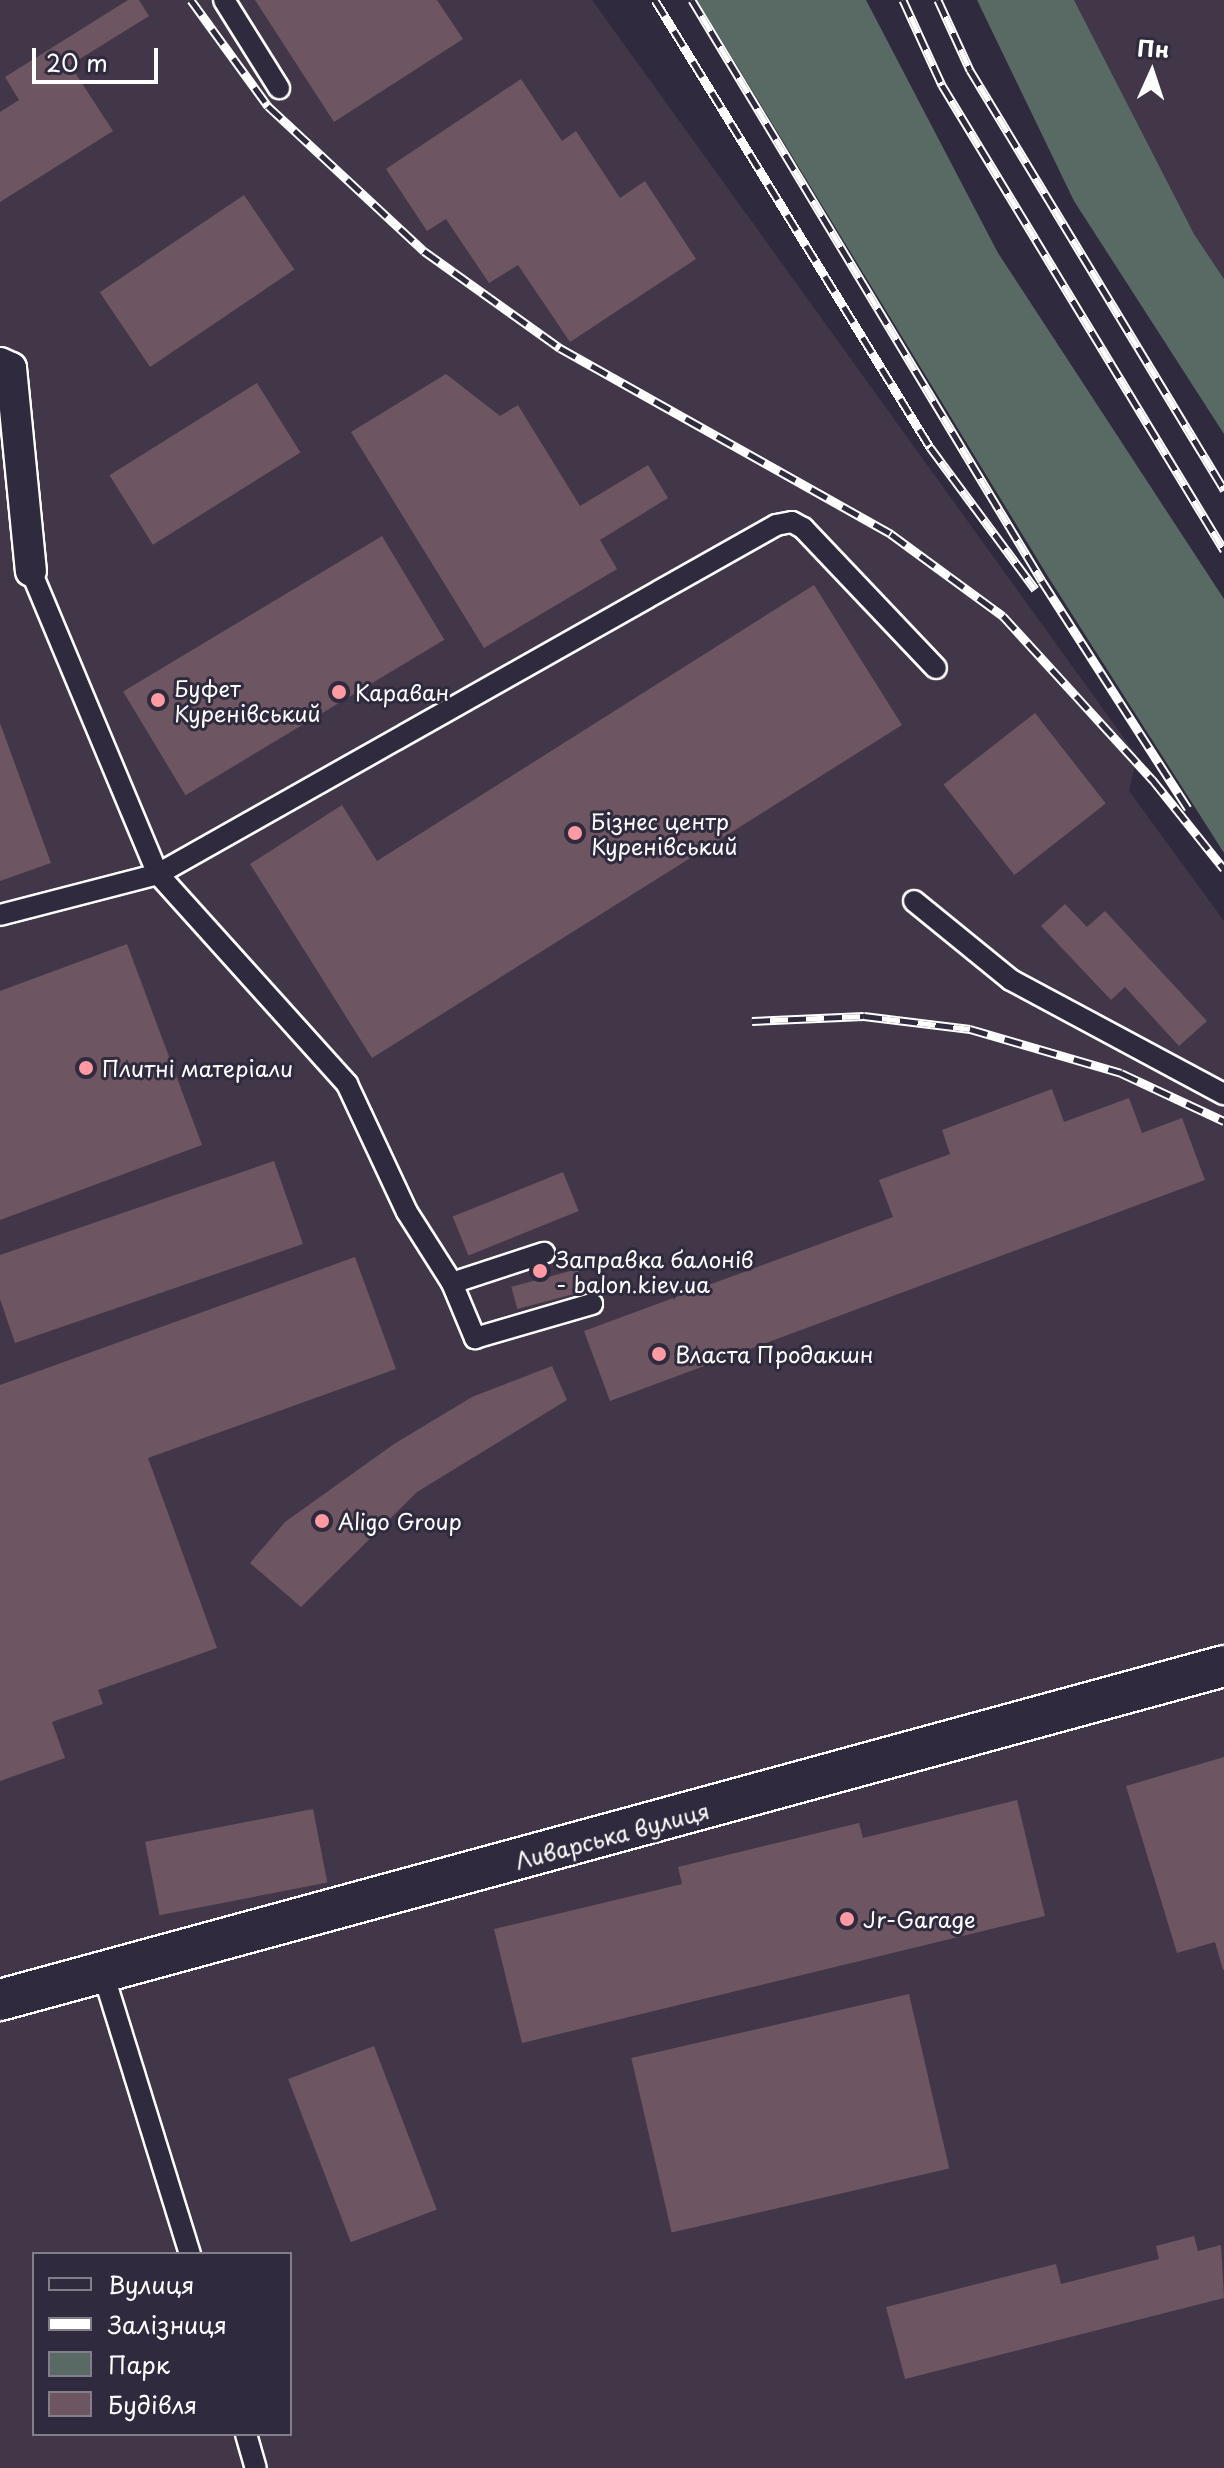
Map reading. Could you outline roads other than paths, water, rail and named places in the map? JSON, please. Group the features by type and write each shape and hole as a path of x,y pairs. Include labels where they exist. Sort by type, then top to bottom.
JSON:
{"street":[{"path":"0,363 11,368 31,571"},
{"name":"Ливарська вулиця","path":"0,2000 1224,1666"}],"lane":[{"path":"224,0 279,88"},
{"path":"0,915 158,874 776,525 792,522 803,528 936,668"},
{"path":"31,571 158,874 347,1084 407,1212 452,1283 475,1338 592,1304"},
{"path":"914,901 1011,980 1224,1094"},
{"path":"452,1283 544,1253"},
{"path":"103,1973 189,2252"},
{"path":"247,2436 256,2468"}],"railway":[{"path":"191,0 268,106 424,251 560,348 891,534 1003,616 1152,779 1224,869"},
{"path":"655,0 930,447 1035,589"},
{"path":"692,0 1042,581 1188,808"},
{"path":"903,0 942,85 1224,550"},
{"path":"938,0 970,70 1224,490"},
{"path":"752,1021 864,1016 970,1029 1121,1073 1224,1121"}],"place":[{"name":"Караван","path":"339,692"},
{"name":"Буфет Куренівський","path":"158,700"},
{"name":"Бізнес центр Куренівський","path":"575,833"},
{"name":"Плитні матеріали","path":"86,1068"},
{"name":"Заправка балонів - balon.kiev.ua","path":"540,1271"},
{"name":"Власта Продакшн","path":"659,1354"},
{"name":"Aligo Group","path":"322,1521"},
{"name":"Jr-Garage","path":"847,1919"}]}
